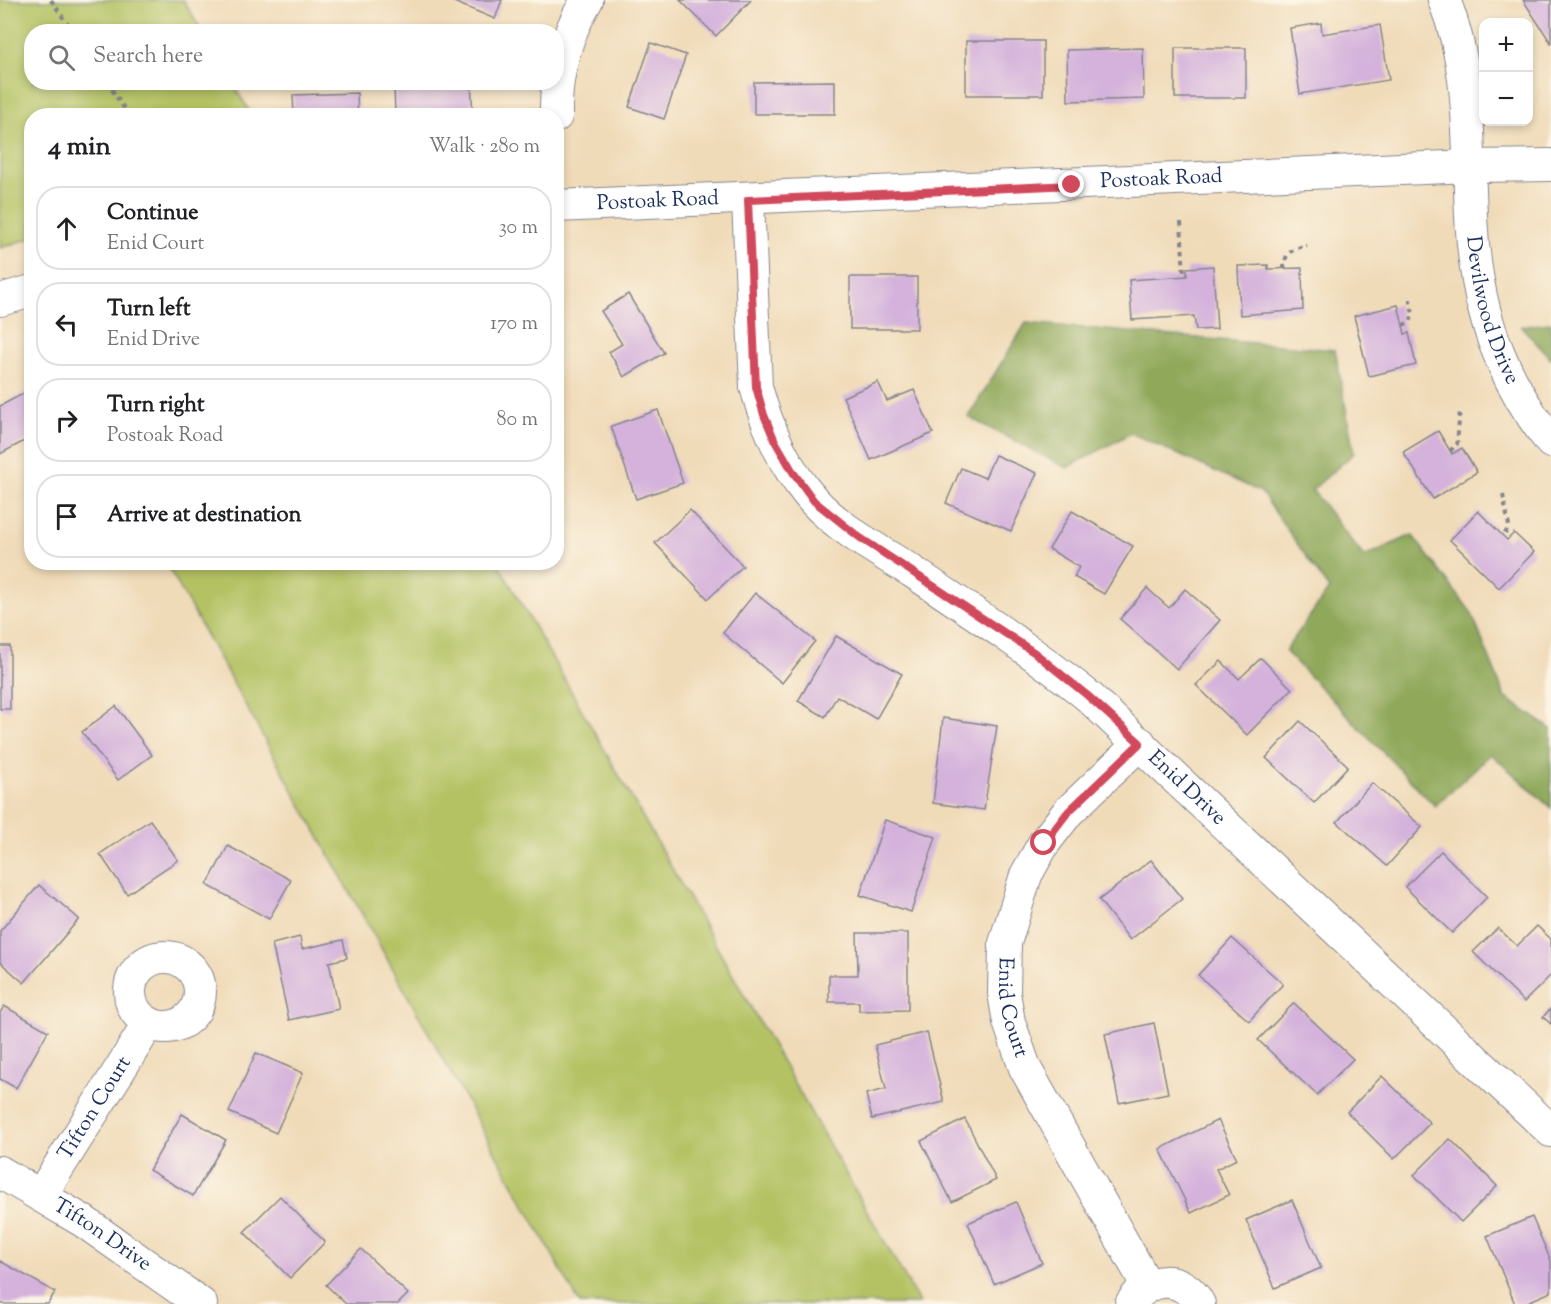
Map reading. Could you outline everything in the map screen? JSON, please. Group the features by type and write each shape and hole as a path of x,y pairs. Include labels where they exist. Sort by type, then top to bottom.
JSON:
{"street":[{"path":"564,56 568,38 587,0"},
{"name":"Devilwood Drive","path":"1444,0 1459,44 1465,79 1477,280 1485,314 1510,380 1551,442"},
{"path":"556,90 556,108"},
{"name":"Postoak Road","path":"564,206 748,200 1471,166 1551,165"},
{"name":"Enid Drive","path":"748,200 756,387 764,415 793,472 814,501 859,537 1035,653 1088,696 1551,1131"},
{"path":"0,300 24,293"},
{"name":"Enid Court","path":"1140,743 1068,812 1044,843 1026,875 1005,943 1004,993 1009,1022 1025,1068 1139,1295 1171,1281 1183,1285 1193,1294 1199,1304"},
{"name":"Tifton Court","path":"41,1195 149,1023"},
{"name":"Tifton Drive","path":"0,1172 83,1221 201,1304"}],"path":[{"path":"51,0 68,24"},
{"path":"112,90 124,108"},
{"path":"1182,222 1184,276"},
{"path":"1284,269 1285,256 1292,249 1307,245"},
{"path":"1403,325 1410,322 1413,314 1409,296"},
{"path":"1450,451 1457,444 1460,410"},
{"path":"1503,495 1509,526 1504,536"}],"green space":[{"path":"0,0 183,0 198,24 24,24 24,90 236,90 248,108 24,108 24,240 0,248"},
{"path":"1026,323 1335,350 1354,453 1312,490 1364,557 1412,535 1471,612 1505,697 1551,729 1551,808 1491,754 1435,806 1285,651 1329,589 1261,492 1131,433 1067,468 968,417"},
{"path":"1551,323 1551,359 1521,326"},
{"path":"170,570 502,570 920,1304 580,1304"}],"building":[{"path":"449,0 502,0 495,19"},
{"path":"680,0 751,0 716,36"},
{"path":"1523,0 1551,0 1551,43"},
{"path":"1321,23 1322,34 1380,25 1389,80 1300,94 1290,28"},
{"path":"966,41 1043,41 1043,95 966,95"},
{"path":"651,43 686,55 664,119 629,107"},
{"path":"1143,48 1144,99 1068,101 1067,50"},
{"path":"1175,48 1246,48 1246,98 1175,98"},
{"path":"835,81 835,114 754,114 754,82"},
{"path":"394,90 471,90 473,108 395,108"},
{"path":"357,93 358,108 294,108 293,95"},
{"path":"1268,265 1268,269 1302,268 1303,310 1240,315 1238,266"},
{"path":"1213,266 1217,329 1196,330 1194,316 1132,320 1129,280 1187,276 1187,268"},
{"path":"850,277 917,277 917,329 850,329"},
{"path":"628,294 664,353 624,377 609,352 622,344 601,311"},
{"path":"1398,305 1405,334 1409,333 1416,365 1369,376 1354,316"},
{"path":"878,382 887,401 914,390 933,433 871,460 843,397"},
{"path":"24,393 24,441 0,454 0,406"},
{"path":"658,410 683,483 636,499 611,426"},
{"path":"1438,431 1452,454 1462,448 1477,472 1433,499 1403,452"},
{"path":"995,455 1037,473 1011,531 946,503 961,468 985,478"},
{"path":"690,510 743,566 708,599 655,543"},
{"path":"1072,511 1133,546 1104,594 1074,577 1079,567 1049,549"},
{"path":"1478,511 1507,540 1514,533 1534,552 1499,588 1450,540"},
{"path":"1147,588 1169,608 1185,589 1220,620 1177,669 1120,619"},
{"path":"755,593 815,641 782,683 723,633"},
{"path":"836,636 902,674 876,719 837,696 825,717 798,701"},
{"path":"0,646 10,646 10,709 0,709"},
{"path":"1261,658 1292,689 1247,735 1196,685 1221,661 1239,679"},
{"path":"116,706 152,755 118,780 82,732"},
{"path":"943,718 997,726 984,810 933,803"},
{"path":"1300,721 1348,766 1314,803 1266,758"},
{"path":"1372,783 1422,827 1387,866 1337,822"},
{"path":"150,820 178,860 127,894 100,854"},
{"path":"885,820 936,837 911,912 860,895"},
{"path":"228,846 291,880 269,919 207,885"},
{"path":"1441,851 1487,897 1452,933 1405,887"},
{"path":"1151,860 1182,899 1130,940 1099,900"},
{"path":"39,885 79,919 24,983 0,962 0,931"},
{"path":"1537,926 1551,939 1551,975 1524,1002 1473,952 1498,928 1517,946"},
{"path":"857,933 908,933 908,1010 859,1011 859,1002 829,1002 829,975 858,975"},
{"path":"300,937 302,949 343,940 347,958 329,962 339,1009 289,1020 272,944"},
{"path":"1232,938 1283,984 1249,1021 1198,975"},
{"path":"1294,1003 1353,1059 1317,1095 1258,1040"},
{"path":"4,1006 48,1031 16,1088 0,1079 0,1013"},
{"path":"1551,1008 1551,1024 1543,1017"},
{"path":"1154,1023 1168,1093 1119,1103 1105,1034"},
{"path":"927,1032 944,1102 872,1119 866,1094 886,1089 875,1045"},
{"path":"256,1053 303,1073 276,1133 229,1112"},
{"path":"1382,1076 1430,1123 1394,1159 1347,1112"},
{"path":"182,1114 226,1140 193,1196 149,1170"},
{"path":"965,1119 996,1180 952,1202 921,1141"},
{"path":"1218,1120 1237,1159 1216,1169 1229,1195 1191,1213 1160,1149"},
{"path":"1450,1139 1497,1186 1461,1222 1414,1175"},
{"path":"280,1196 325,1242 290,1278 244,1232"},
{"path":"1292,1200 1321,1268 1275,1288 1246,1220"},
{"path":"1016,1202 1042,1263 994,1284 968,1223"},
{"path":"1532,1217 1551,1261 1551,1292 1523,1304 1515,1304 1487,1236"},
{"path":"361,1249 408,1294 398,1304 346,1304 326,1285"},
{"path":"0,1261 55,1292 48,1304 0,1304"}],"route":[{"path":"1044,843 1068,812 1140,743 1088,696 1035,653 859,537 814,501 793,472 775,441 756,387 748,200 1072,185"}]}
